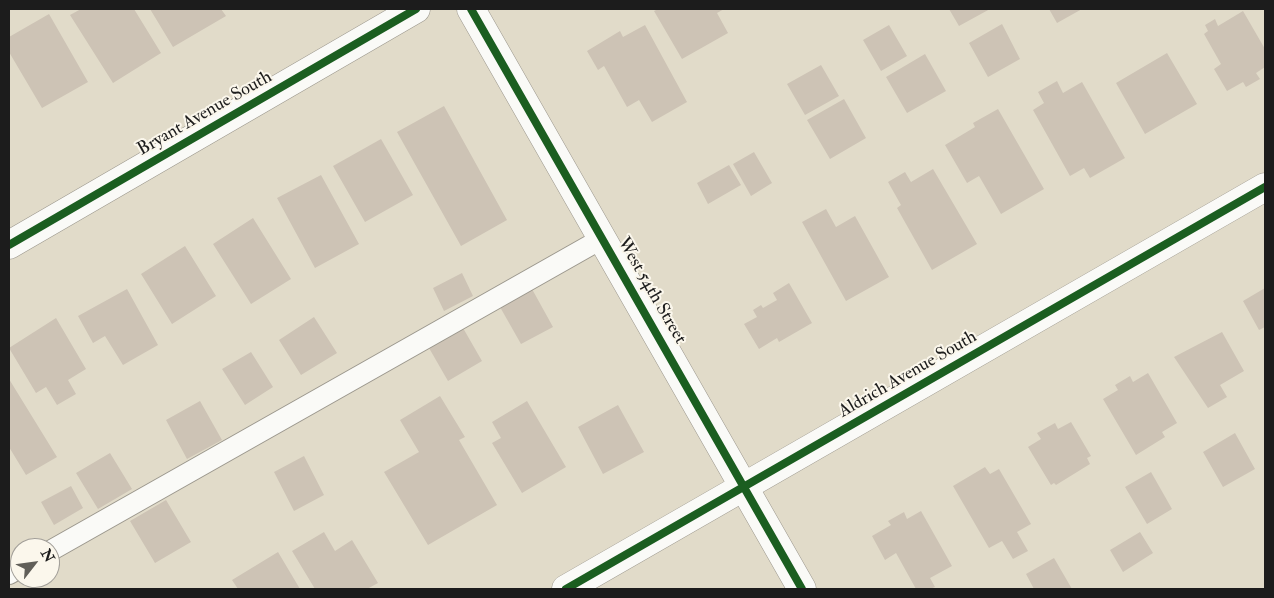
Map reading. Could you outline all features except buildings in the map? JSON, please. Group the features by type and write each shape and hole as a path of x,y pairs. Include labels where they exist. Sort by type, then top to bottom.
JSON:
{"street":[{"name":"Bryant Avenue South","path":"9,245 416,9"},
{"name":"West 54th Street","path":"471,9 604,238 802,589"},
{"name":"Aldrich Avenue South","path":"566,589 744,486 784,466 805,451 1265,187"}],"lane":[{"path":"60,545 604,238"}],"cycle path":[{"path":"9,245 416,9"},
{"path":"471,9 802,589"},
{"path":"566,589 1265,187"}]}
